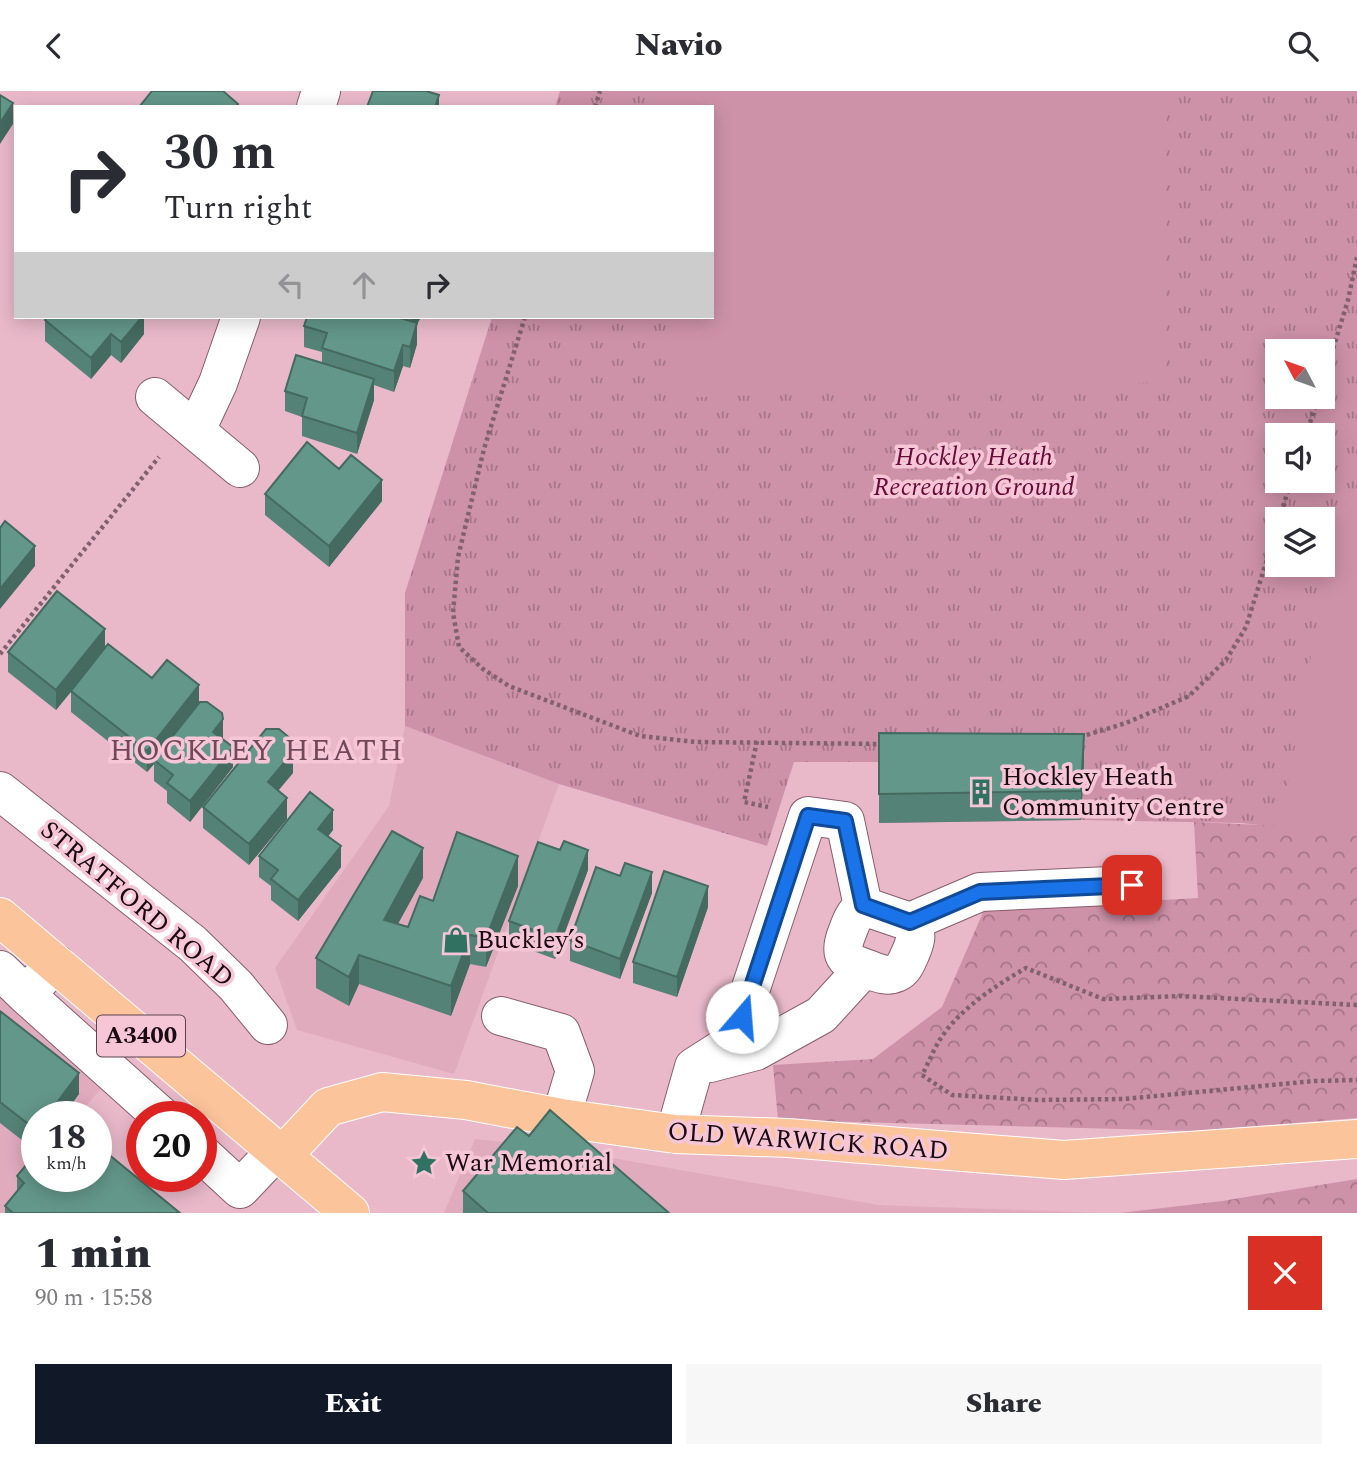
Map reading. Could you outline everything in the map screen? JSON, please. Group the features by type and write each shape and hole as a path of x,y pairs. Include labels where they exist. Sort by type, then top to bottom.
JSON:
{"main road":[{"name":"A3400","path":"0,917 350,1213"},
{"name":"OLD WARWICK ROAD","path":"280,1152 327,1107 382,1092 466,1100 561,1118 675,1134 788,1138 1064,1160 1357,1139"}],"street":[{"path":"196,430 218,383 240,319"},
{"path":"155,397 240,468"},
{"name":"STRATFORD ROAD","path":"0,791 193,944 236,986 268,1025"},
{"path":"675,1134 694,1067 733,1042 808,816 845,821 863,905"},
{"path":"910,922 980,892 1132,885"},
{"path":"863,905 910,922 915,928 917,939 904,967 894,974 884,975 864,968 843,955 842,946 854,915 863,905"},
{"path":"55,964 13,982 145,1101"},
{"path":"694,1067 756,1051 821,1014 864,968"},
{"path":"500,1016 561,1033 576,1070 561,1118"},
{"path":"155,1101 172,1061"},
{"path":"217,1176 235,1201 280,1152"}],"path":[{"path":"1335,343 1357,257"},
{"path":"524,319 484,449 458,557 453,613 460,647 482,669 509,686 640,736 696,742 887,744"},
{"path":"0,654 156,460 196,430"},
{"path":"1074,739 1126,723 1189,697 1226,660 1246,627 1265,565"},
{"path":"757,741 744,802 769,807"},
{"path":"1357,1005 1181,996 1103,999 1026,968 995,986 965,1012 940,1039 922,1075 953,1094 1038,1100 1124,1099 1314,1081 1357,1080"}],"shaded area":[{"path":"405,726 559,784 454,1074 297,1030 275,968 389,806"},
{"path":"0,990 102,1087 90,1101 21,1101 21,1192 112,1192 112,1188 144,1213 0,1213"},
{"path":"475,1139 550,1147 879,1205 1104,1213 444,1213"}],"green space":[{"name":"Hockley Heath Recreation Ground","path":"560,91 1357,91 1357,836 1242,823 1081,820 879,823 879,762 794,762 767,846 559,784 405,726 405,593 491,319 714,319 714,105 556,105"},
{"path":"658,91 1165,91 1166,382 672,398 668,319 714,319 714,105 658,105"},
{"path":"1337,508 1357,511 1357,836 1281,826 1325,577 1335,577"},
{"path":"1194,822 1281,826 1357,836 1357,1118 1194,1131 778,1120 773,1065 873,1059 942,1007 984,910 1198,898"},
{"path":"1357,1179 1357,1213 1120,1213 1222,1201"}],"building":[{"path":"152,91 223,91 238,104 237,105 141,105"},
{"path":"373,91 426,91 439,95 436,105 368,105"},
{"path":"0,95 13,103 0,123"},
{"path":"140,319 121,342 111,334 91,358 45,320"},
{"path":"306,319 404,319 417,323 410,347 403,345 394,371 322,348 327,333 304,326"},
{"path":"296,355 374,379 357,433 302,416 307,398 285,391"},
{"path":"307,442 339,469 351,455 382,480 329,546 265,494"},
{"path":"5,521 35,546 0,589 0,528"},
{"path":"57,591 105,629 56,690 8,652"},
{"path":"108,644 152,678 167,660 199,685 147,751 71,691"},
{"path":"200,702 207,702 222,713 223,719 213,732 233,747 190,801 167,783 173,775 154,760"},
{"path":"266,729 279,729 292,740 293,752 268,782 287,798 249,844 203,807"},
{"path":"879,733 1084,734 1081,791 879,794"},
{"path":"310,792 333,810 318,829 341,846 298,900 271,879 278,870 259,856"},
{"name":"Buckley’s","path":"392,831 423,848 384,920 408,927 420,896 433,901 457,832 518,856 486,938 470,935 451,986 359,955 349,977 316,958"},
{"path":"564,841 588,850 555,938 509,921 538,842 560,850"},
{"path":"625,863 652,872 620,959 570,940 596,867 620,876"},
{"path":"664,871 708,886 677,977 633,962"},
{"path":"0,1011 79,1073 58,1101 21,1101 21,1118 0,1102"},
{"path":"550,1110 669,1213 488,1213 463,1191 517,1127 529,1136"},
{"path":"112,1157 126,1169 126,1192 154,1192 180,1213 13,1213 5,1206 21,1187 21,1192 112,1192"}],"place":[{"name":"Hockley Heath Community Centre","path":"981,792"},
{"name":"Buckley’s","path":"456,940"},
{"name":"War Memorial","path":"424,1163"}],"district":[{"name":"HOCKLEY HEATH","path":"257,751"}],"route":[{"path":"742,1017 808,816 845,821 863,905 910,922 980,892 1132,885"}]}
